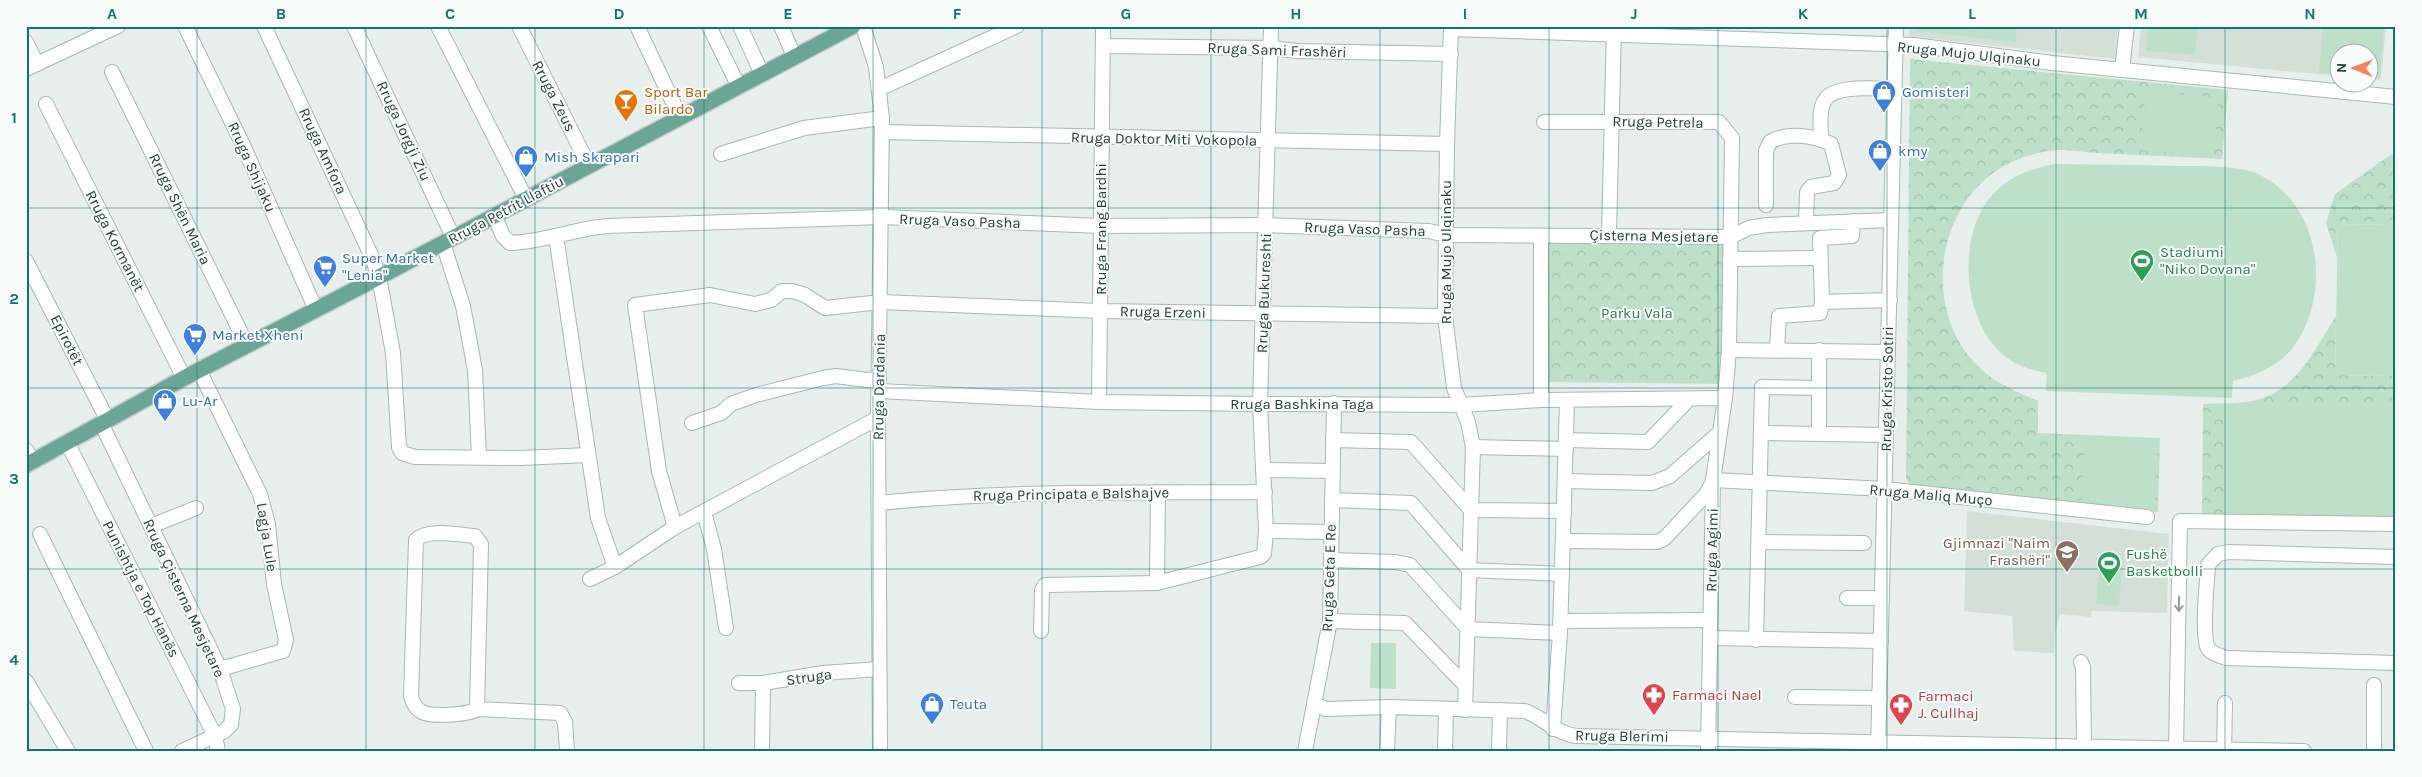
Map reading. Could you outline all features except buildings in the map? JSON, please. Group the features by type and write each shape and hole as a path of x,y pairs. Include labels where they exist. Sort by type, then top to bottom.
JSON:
{"main road":[{"name":"Rruga Petrit Llaftiu","path":"28,459 67,442 199,370 379,278 494,215 853,26"}],"street":[{"path":"26,42 32,66 103,30 118,26"},
{"name":"Rruga Shijaku","path":"185,26 242,145 316,310"},
{"name":"Rruga Amfora","path":"264,26 372,257 379,278 393,353 399,447 402,453 415,457 479,457"},
{"name":"Rruga Jorgji Ziu","path":"354,26 448,240 475,370 479,457"},
{"path":"438,26 526,199"},
{"name":"Rruga Zeus","path":"519,26 589,166"},
{"path":"637,26 680,117"},
{"path":"709,26 739,87"},
{"path":"740,26 762,74"},
{"path":"780,26 794,56"},
{"name":"Rruga Dardania","path":"863,26 876,67 882,118 878,418 880,751"},
{"path":"879,88 1017,26"},
{"name":"Rruga Frang Bardhi","path":"1099,402 1103,26"},
{"name":"Rruga Bukureshti","path":"1157,584 1260,557 1266,549 1260,404 1271,26"},
{"name":"Rruga Kristo Sotiri","path":"1879,746 1896,26"},
{"path":"2122,70 2127,26"},
{"name":"Rruga Mujo Ulqinaku","path":"1465,710 1473,447 1468,422 1454,388 1444,316 1446,144 1451,28 1744,32 1914,45 2122,70 2396,97"},
{"path":"1609,234 1614,30"},
{"name":"Rruga Sami Frashëri","path":"1104,46 1271,48 1297,51 1451,54"},
{"name":"Rruga Shën Maria","path":"112,72 247,345"},
{"path":"1821,138 1821,110 1825,100 1837,90 1895,88"},
{"name":"Rruga Kormanët","path":"46,104 184,378"},
{"path":"720,154 804,128 882,118"},
{"name":"Rruga Petrela","path":"1544,122 1719,122 1727,130 1732,138 1729,350"},
{"name":"Rruga Doktor Miti Vokopola","path":"882,132 1446,144"},
{"path":"1766,205 1766,151 1770,142 1782,135 1821,138 1831,144 1839,175 1834,183 1817,185 1807,192 1806,222"},
{"name":"Rruga Vaso Pasha","path":"494,215 503,236 510,244 556,236 583,228 607,226 882,217 1102,226 1266,225 1428,231 1445,234"},
{"name":"Çisterna Mesjetare","path":"1445,234 1730,236 1749,228 1806,222 1891,220"},
{"path":"1777,349 1779,316 1820,313 1822,302 1820,238 1852,236 1853,221"},
{"path":"556,236 598,518 615,566"},
{"path":"1541,236 1541,400"},
{"path":"1730,259 1820,258"},
{"name":"Epirotët","path":"26,260 104,421"},
{"name":"Rruga Erzeni","path":"675,527 659,471 636,305 710,295 755,304 771,300 782,291 805,295 825,308 881,302 1100,311 1444,316"},
{"path":"1822,302 1890,300"},
{"path":"1729,350 1777,349 1888,352"},
{"name":"Rruga Agimi","path":"1708,744 1713,480 1725,398 1729,350"},
{"path":"1819,350 1819,434"},
{"name":"Lagja Lule","path":"199,370 260,494 268,524 274,584 286,640 283,651 220,669"},
{"name":"Rruga Bashkina Taga","path":"692,423 721,412 732,404 756,395 836,376 867,380 879,385 1099,402 1461,405 1541,400 1688,400 1725,398"},
{"path":"1756,640 1762,387 1819,388"},
{"path":"1473,447 1648,442 1688,400"},
{"path":"1553,729 1560,627 1567,401"},
{"name":"Rruga Geta E Re","path":"1304,751 1330,621 1334,404"},
{"path":"590,579 615,566 675,527 878,418"},
{"name":"Rruga Çisterna Mesjetare","path":"104,421 151,526 220,669 233,710 231,725 215,736 182,751"},
{"path":"1565,481 1652,483 1670,476 1719,433"},
{"path":"1761,434 1886,435"},
{"path":"1333,440 1412,442 1471,510 1564,511"},
{"name":"Punishtja e Top Hanës","path":"67,442 215,736 218,751"},
{"path":"479,457 520,458 588,455"},
{"path":"1263,470 1333,471"},
{"path":"1563,541 1657,542 1665,538 1707,493 1713,480"},
{"name":"Rruga Maliq Muço","path":"1713,480 1885,489 2148,517"},
{"path":"1041,631 1042,590 1045,585 1157,584 1158,492"},
{"name":"Rruga Principata e Balshajve","path":"879,503 973,495 1264,492"},
{"path":"1332,500 1411,503 1469,570 1562,574"},
{"path":"151,526 196,508"},
{"path":"704,512 714,548 726,628"},
{"path":"2176,749 2180,521 2396,524"},
{"path":"1266,530 1331,532"},
{"path":"40,534 146,751"},
{"path":"477,709 481,544 475,536 428,534 420,536 416,540 411,696 414,706 424,713 463,714 477,709 560,713 565,722 566,751"},
{"path":"1758,542 1864,543"},
{"path":"2396,557 2228,552 2218,554 2208,565 2206,633 2207,646 2213,654 2226,658 2396,663"},
{"path":"1332,560 1395,562 1410,565 1468,629 1710,620"},
{"path":"1847,598 1882,598"},
{"path":"1330,621 1405,623 1466,685"},
{"path":"1710,638 1881,641"},
{"path":"2081,662 2083,667 2084,746"},
{"name":"Struga","path":"739,683 763,683 823,673 879,669"},
{"path":"26,681 68,751"},
{"path":"762,751 763,683"},
{"path":"2374,685 2374,751"},
{"path":"1795,697 1880,698"},
{"path":"2224,750 2225,703"},
{"name":"Rruga Blerimi","path":"1314,704 1326,709 1389,707 1525,711 1536,715 1553,729 1576,736 1708,744 1945,747 2084,746 2304,751"},
{"path":"1387,751 1389,707"},
{"path":"1445,751 1446,710"},
{"path":"1499,751 1500,710"}],"shaded area":[{"path":"1910,26 2118,26 2115,59 1909,36"},
{"path":"2141,26 2386,26 2381,80 2380,42 2330,42 2330,75 2138,57"},
{"name":"Gjimnazi \"Naim Frashëri\"","path":"1967,511 2169,534 2167,613 2092,611 2091,617 2060,614 2055,632 2054,653 2014,651 2012,616 1964,611"}],"green space":[{"path":"1917,26 2017,26 2016,42 1916,31"},
{"path":"2148,26 2198,26 2195,55 2146,51"},
{"path":"2323,26 2384,26 2380,78 2380,42 2330,42 2330,74 2319,73"},
{"path":"1910,59 2228,90 2222,159 2072,150 2054,150 2021,158 1986,179 1966,202 1952,229 1944,258 1943,289 1949,319 1962,346 1988,375 2009,388 2038,401 2038,433 2160,438 2158,512 2077,506 1913,488 1906,479"},
{"path":"2146,91 2219,98 2213,157 2140,150"},
{"path":"2396,151 2396,225 2338,224 2337,257 2326,223 2335,194"},
{"name":"Stadiumi \"Niko Dovana\"","path":"2053,164 2208,166 2243,169 2260,175 2281,189 2296,207 2308,229 2314,252 2316,277 2313,302 2306,325 2294,346 2274,365 2250,376 2233,381 2232,398 2046,391 2047,373 2016,364 1997,350 1992,343 1982,327 1975,309 1970,289 1968,268 1974,228 1982,209 1993,194 2007,182 2021,174"},
{"path":"2338,224 2396,225 2396,376 2335,375"},
{"name":"Parku Vala","path":"1550,243 1725,245 1724,384 1549,382"},
{"path":"2336,316 2335,375 2396,376 2396,519 2202,517 2203,404 2252,401 2281,389 2303,368"},
{"path":"2226,408 2396,408 2396,515 2225,514"},
{"path":"2084,439 2157,441 2155,508 2082,506"},
{"name":"Fushë Basketbolli","path":"2099,562 2122,564 2119,606 2096,604"},
{"path":"1371,643 1396,643 1396,689 1370,688"}],"place":[{"name":"Gomisteri","path":"1884,113"},
{"name":"Sport Bar Bilardo","path":"626,122"},
{"name":"kmy","path":"1880,172"},
{"name":"Mish Skrapari","path":"526,178"},
{"name":"Stadiumi \"Niko Dovana\"","path":"2142,282"},
{"name":"Super Market \"Lenia\"","path":"325,288"},
{"name":"Market Xheni","path":"195,356"},
{"name":"Lu-Ar","path":"165,422"},
{"name":"Gjimnazi \"Naim Frashëri\"","path":"2067,573"},
{"name":"Fushë Basketbolli","path":"2109,584"},
{"name":"Farmaci Nael","path":"1654,716"},
{"name":"Teuta","path":"932,725"},
{"name":"Farmaci J. Cullhaj","path":"1901,726"}]}
